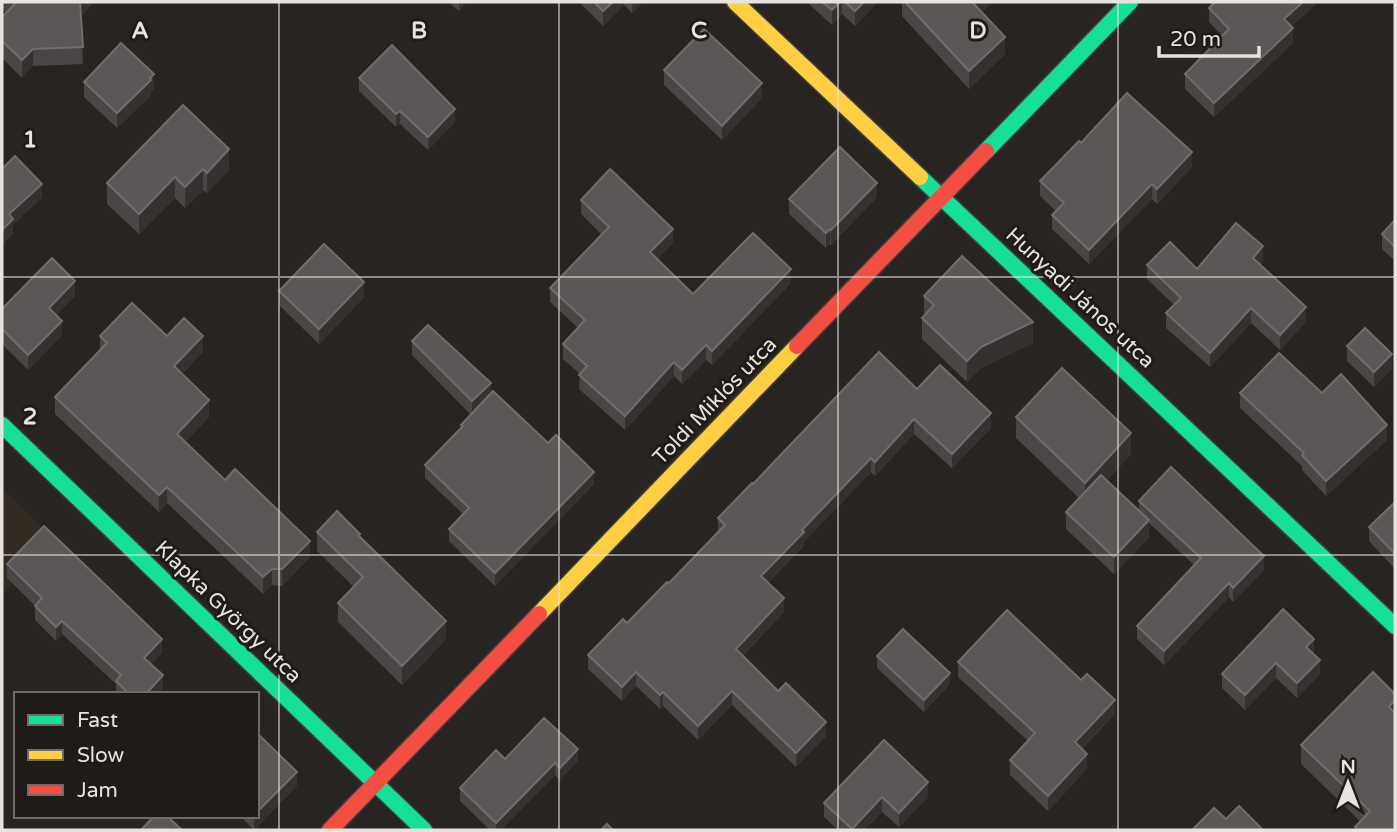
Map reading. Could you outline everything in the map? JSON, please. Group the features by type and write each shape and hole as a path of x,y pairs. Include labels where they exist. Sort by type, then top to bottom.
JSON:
{"street":[{"name":"Hunyadi János utca","path":"735,2 1395,626"},
{"name":"Toldi Miklós utca","path":"330,830 1130,2"},
{"name":"Klapka György utca","path":"2,425 424,830"}],"shaded area":[{"path":"2,489 56,540 2,595"}],"building":[{"path":"13,2 80,2 83,47 33,49 22,60 2,41 2,17 15,4"},
{"path":"594,2 613,2 603,11"},
{"path":"822,2 840,2 832,10"},
{"path":"845,2 864,2 855,11"},
{"path":"905,2 974,2 1005,37 969,71"},
{"path":"1215,2 1303,2 1284,19 1293,28 1214,103 1185,74 1229,29 1209,8"},
{"path":"704,29 762,83 722,126 664,70"},
{"path":"121,43 154,74 117,113 84,82"},
{"path":"392,45 455,109 428,137 400,111 396,114 359,78"},
{"path":"1127,93 1192,152 1157,189 1152,184 1089,250 1052,215 1064,203 1040,181 1079,141 1081,143"},
{"path":"183,105 229,149 207,173 203,169 185,187 175,177 139,214 107,183"},
{"path":"840,147 877,183 826,233 789,199"},
{"path":"15,156 42,184 9,214 13,219 2,230 2,169"},
{"path":"610,169 673,229 650,252 693,294 753,233 791,269 712,351 706,345 682,370 674,362 625,416 579,375 587,366 563,344 585,320 550,288 609,227 581,200"},
{"path":"1395,220 1395,247 1382,234"},
{"path":"1236,223 1263,246 1253,258 1306,307 1280,335 1251,308 1210,353 1166,313 1181,298 1147,265 1170,242 1197,269"},
{"path":"324,244 364,282 319,329 279,291"},
{"path":"962,256 1033,322 981,347 967,361 922,318 934,305 924,296"},
{"path":"52,258 75,281 49,308 62,321 28,355 2,329 2,309"},
{"path":"132,303 167,336 184,318 203,336 174,366 209,400 177,434 225,480 235,469 310,541 282,569 272,569 263,577 167,487 159,495 55,397 107,343 100,336"},
{"path":"428,325 491,383 472,401 412,341"},
{"path":"1365,328 1392,354 1374,372 1347,346"},
{"path":"879,352 917,389 940,365 991,413 952,454 914,419 875,462 871,458 761,576 784,598 736,649 778,691 786,683 826,722 796,753 732,691 698,726 663,692 660,695 636,672 622,687 588,655 623,619 627,623 725,525 718,518"},
{"path":"1279,353 1322,393 1341,374 1387,425 1326,481 1302,455 1304,453 1240,393"},
{"path":"1062,368 1131,433 1085,483 1016,417"},
{"path":"493,391 548,443 556,435 594,472 495,573 449,529 469,508 425,465"},
{"path":"1171,467 1264,556 1233,588 1229,583 1164,651 1137,626 1201,558 1139,501"},
{"path":"1101,475 1149,520 1114,557 1066,512"},
{"path":"1395,502 1395,554 1369,527"},
{"path":"337,511 446,621 402,666 338,603 363,577 317,532"},
{"path":"44,526 162,639 144,658 163,675 148,692 127,692 116,681 121,675 62,621 56,627 35,606 42,598 7,564"},
{"path":"1283,609 1314,639 1306,647 1320,660 1297,683 1276,663 1245,695 1222,674"},
{"path":"1007,610 1081,680 1087,674 1115,700 1075,742 1087,754 1048,796 1010,760 1035,733 958,662"},
{"path":"903,629 950,673 924,700 877,656"},
{"path":"1373,672 1395,694 1395,700 1389,707 1395,713 1395,830 1358,830 1355,827 1370,811 1301,745"},
{"path":"544,718 578,749 560,768 555,763 496,823 460,788 496,750 505,759"},
{"path":"259,737 297,772 259,810"},
{"path":"884,740 928,782 899,813 882,797 852,829 824,803"},
{"path":"1239,806 1263,830 1192,830 1214,808 1226,819"},
{"path":"152,818 169,818 182,830 141,830"},
{"path":"607,824 613,830 601,830"}],"traffic: fast":[{"path":"986,151 1130,2"},
{"path":"920,177 1395,626"},
{"path":"2,425 424,830"}],"traffic: slow":[{"path":"735,2 920,177"},
{"path":"539,614 797,346"}],"traffic: jam":[{"path":"797,346 986,151"},
{"path":"330,830 539,614"}]}
